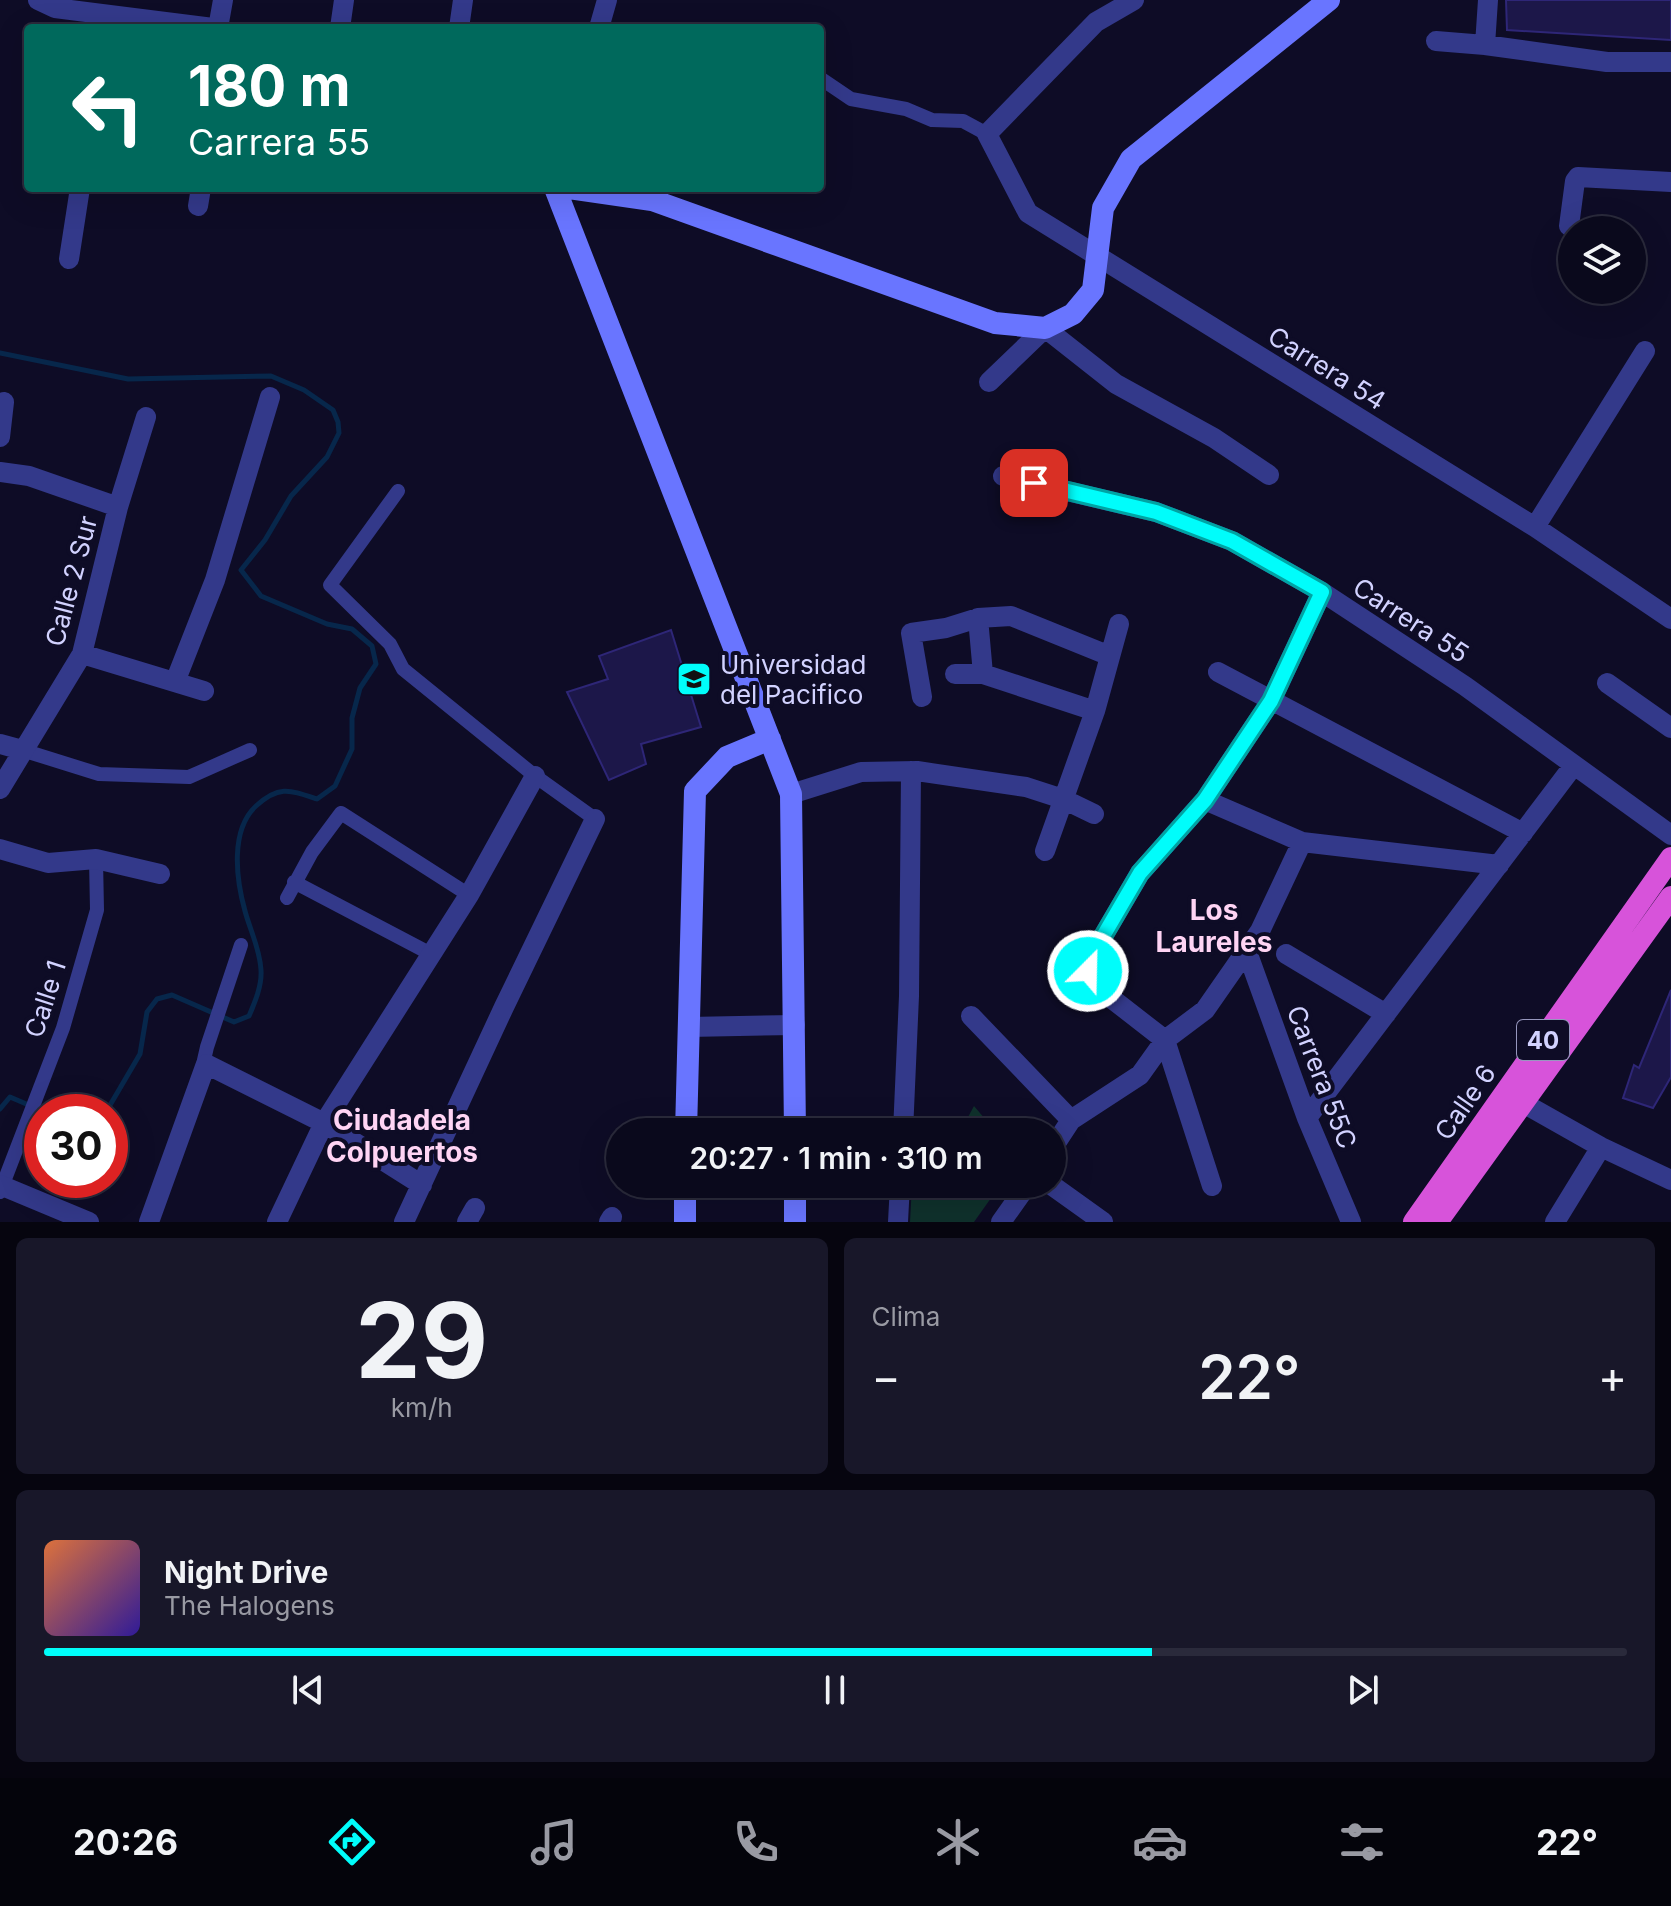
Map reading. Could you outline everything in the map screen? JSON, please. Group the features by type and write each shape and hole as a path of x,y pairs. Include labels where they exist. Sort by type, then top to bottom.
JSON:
{"highway":[{"name":"Calle 6","path":"1414,1222 1671,858"},
{"name":"Calle 6","path":"1437,1222 1671,897"}],"main road":[{"path":"597,192 652,200 995,323 1045,328 1073,314 1093,290 1103,208 1131,159 1329,0"},
{"path":"557,192 791,794 795,1118"},
{"path":"686,1118 695,791 727,757 770,739"},
{"path":"685,1198 685,1222"},
{"path":"795,1198 795,1222"}],"street":[{"path":"38,0 55,8 107,21 154,24"},
{"path":"217,24 223,0"},
{"path":"341,24 344,0"},
{"path":"460,24 463,0"},
{"path":"600,24 607,0"},
{"path":"824,81 851,99 906,109 932,120 963,121 987,134 1096,22 1134,0"},
{"path":"1485,45 1488,0"},
{"path":"1436,41 1607,62 1671,62"},
{"name":"Carrera 54","path":"987,134 1028,213 1535,527 1671,619"},
{"path":"1570,216 1578,177 1671,182"},
{"path":"69,259 79,192"},
{"path":"989,382 1045,328 1116,384 1214,438 1269,475"},
{"path":"1535,527 1645,351"},
{"path":"175,682 215,580 270,397"},
{"path":"0,437 4,402"},
{"name":"Calle 2 Sur","path":"0,789 82,654 118,507 146,417"},
{"path":"0,472 29,476 118,507"},
{"name":"Carrera 55","path":"1003,476 1156,512 1232,541 1322,592 1465,686 1671,835"},
{"path":"398,491 330,585 390,644 403,669 535,776 595,819 404,1222"},
{"path":"1212,1186 1165,1040 1098,988 1088,971 1095,950 1140,873 1205,800 1271,701 1322,592"},
{"path":"922,697 911,633 946,628 978,618 1011,616 1110,656"},
{"path":"978,618 983,674"},
{"path":"1045,851 1095,711 1119,624"},
{"path":"82,654 204,691"},
{"path":"1218,672 1523,833"},
{"path":"955,674 983,674 1095,711"},
{"path":"1607,683 1671,728"},
{"path":"0,744 99,774 189,777 250,750"},
{"path":"1307,1118 1574,765"},
{"path":"904,1118 909,996 911,771"},
{"path":"791,794 861,772 911,771 1026,787 1063,799 1094,814"},
{"path":"277,1222 324,1123 469,895 535,776"},
{"path":"1205,800 1302,842 1499,865"},
{"path":"287,898 312,852 341,813 469,895"},
{"path":"1066,1128 1071,1120 1140,1075 1165,1040 1205,1010 1260,931 1302,842"},
{"path":"0,849 48,863 96,859 160,874"},
{"name":"Calle 1","path":"1,1188 63,1028 93,925 97,910 96,859"},
{"path":"294,882 431,954"},
{"path":"149,1222 206,1064 204,1060 212,1031 241,945"},
{"name":"Carrera 55C","path":"1246,949 1307,1118 1351,1222"},
{"path":"1286,954 1386,1014"},
{"path":"971,1016 1071,1120"},
{"path":"688,1027 795,1025"},
{"path":"206,1064 324,1123 422,1185"},
{"path":"1523,1103 1601,1147 1671,1180"},
{"path":"1555,1222 1601,1147"},
{"path":"1,1188 89,1222"},
{"path":"1066,1195 1103,1222"},
{"path":"898,1222 899,1198"},
{"path":"1001,1222 1018,1198"}],"green space":[{"path":"974,1106 984,1118 968,1118"},
{"path":"911,1198 991,1198 974,1222 910,1222"}],"building":[{"path":"1506,0 1671,0 1671,40 1507,30"},
{"path":"671,630 701,727 641,744 646,764 609,780 567,692 608,679 599,656"},
{"path":"1671,990 1671,1077 1653,1108 1623,1098 1634,1065 1639,1068"}],"waterway":[{"path":"0,353 128,379 271,376 304,390 333,410 338,422 339,433 327,457 291,496 265,540 241,570 261,596 327,624 352,629 372,646 376,664 360,688 352,718 352,749 335,786 317,799 292,792 278,792 256,806 242,828 237,856 239,884 261,970 256,1000 249,1016 234,1022 172,995 157,999 147,1012 140,1054 117,1094"},
{"path":"0,1109 10,1097 24,1103"}],"place":[{"name":"Universidad del Pacifico","path":"694,679"}],"district":[{"name":"Los Laureles","path":"1214,926"},
{"name":"Ciudadela Colpuertos","path":"402,1136"}],"route":[{"path":"1034,483 1156,512 1232,541 1322,592 1271,701 1205,800 1140,873 1095,950 1088,971"}]}
